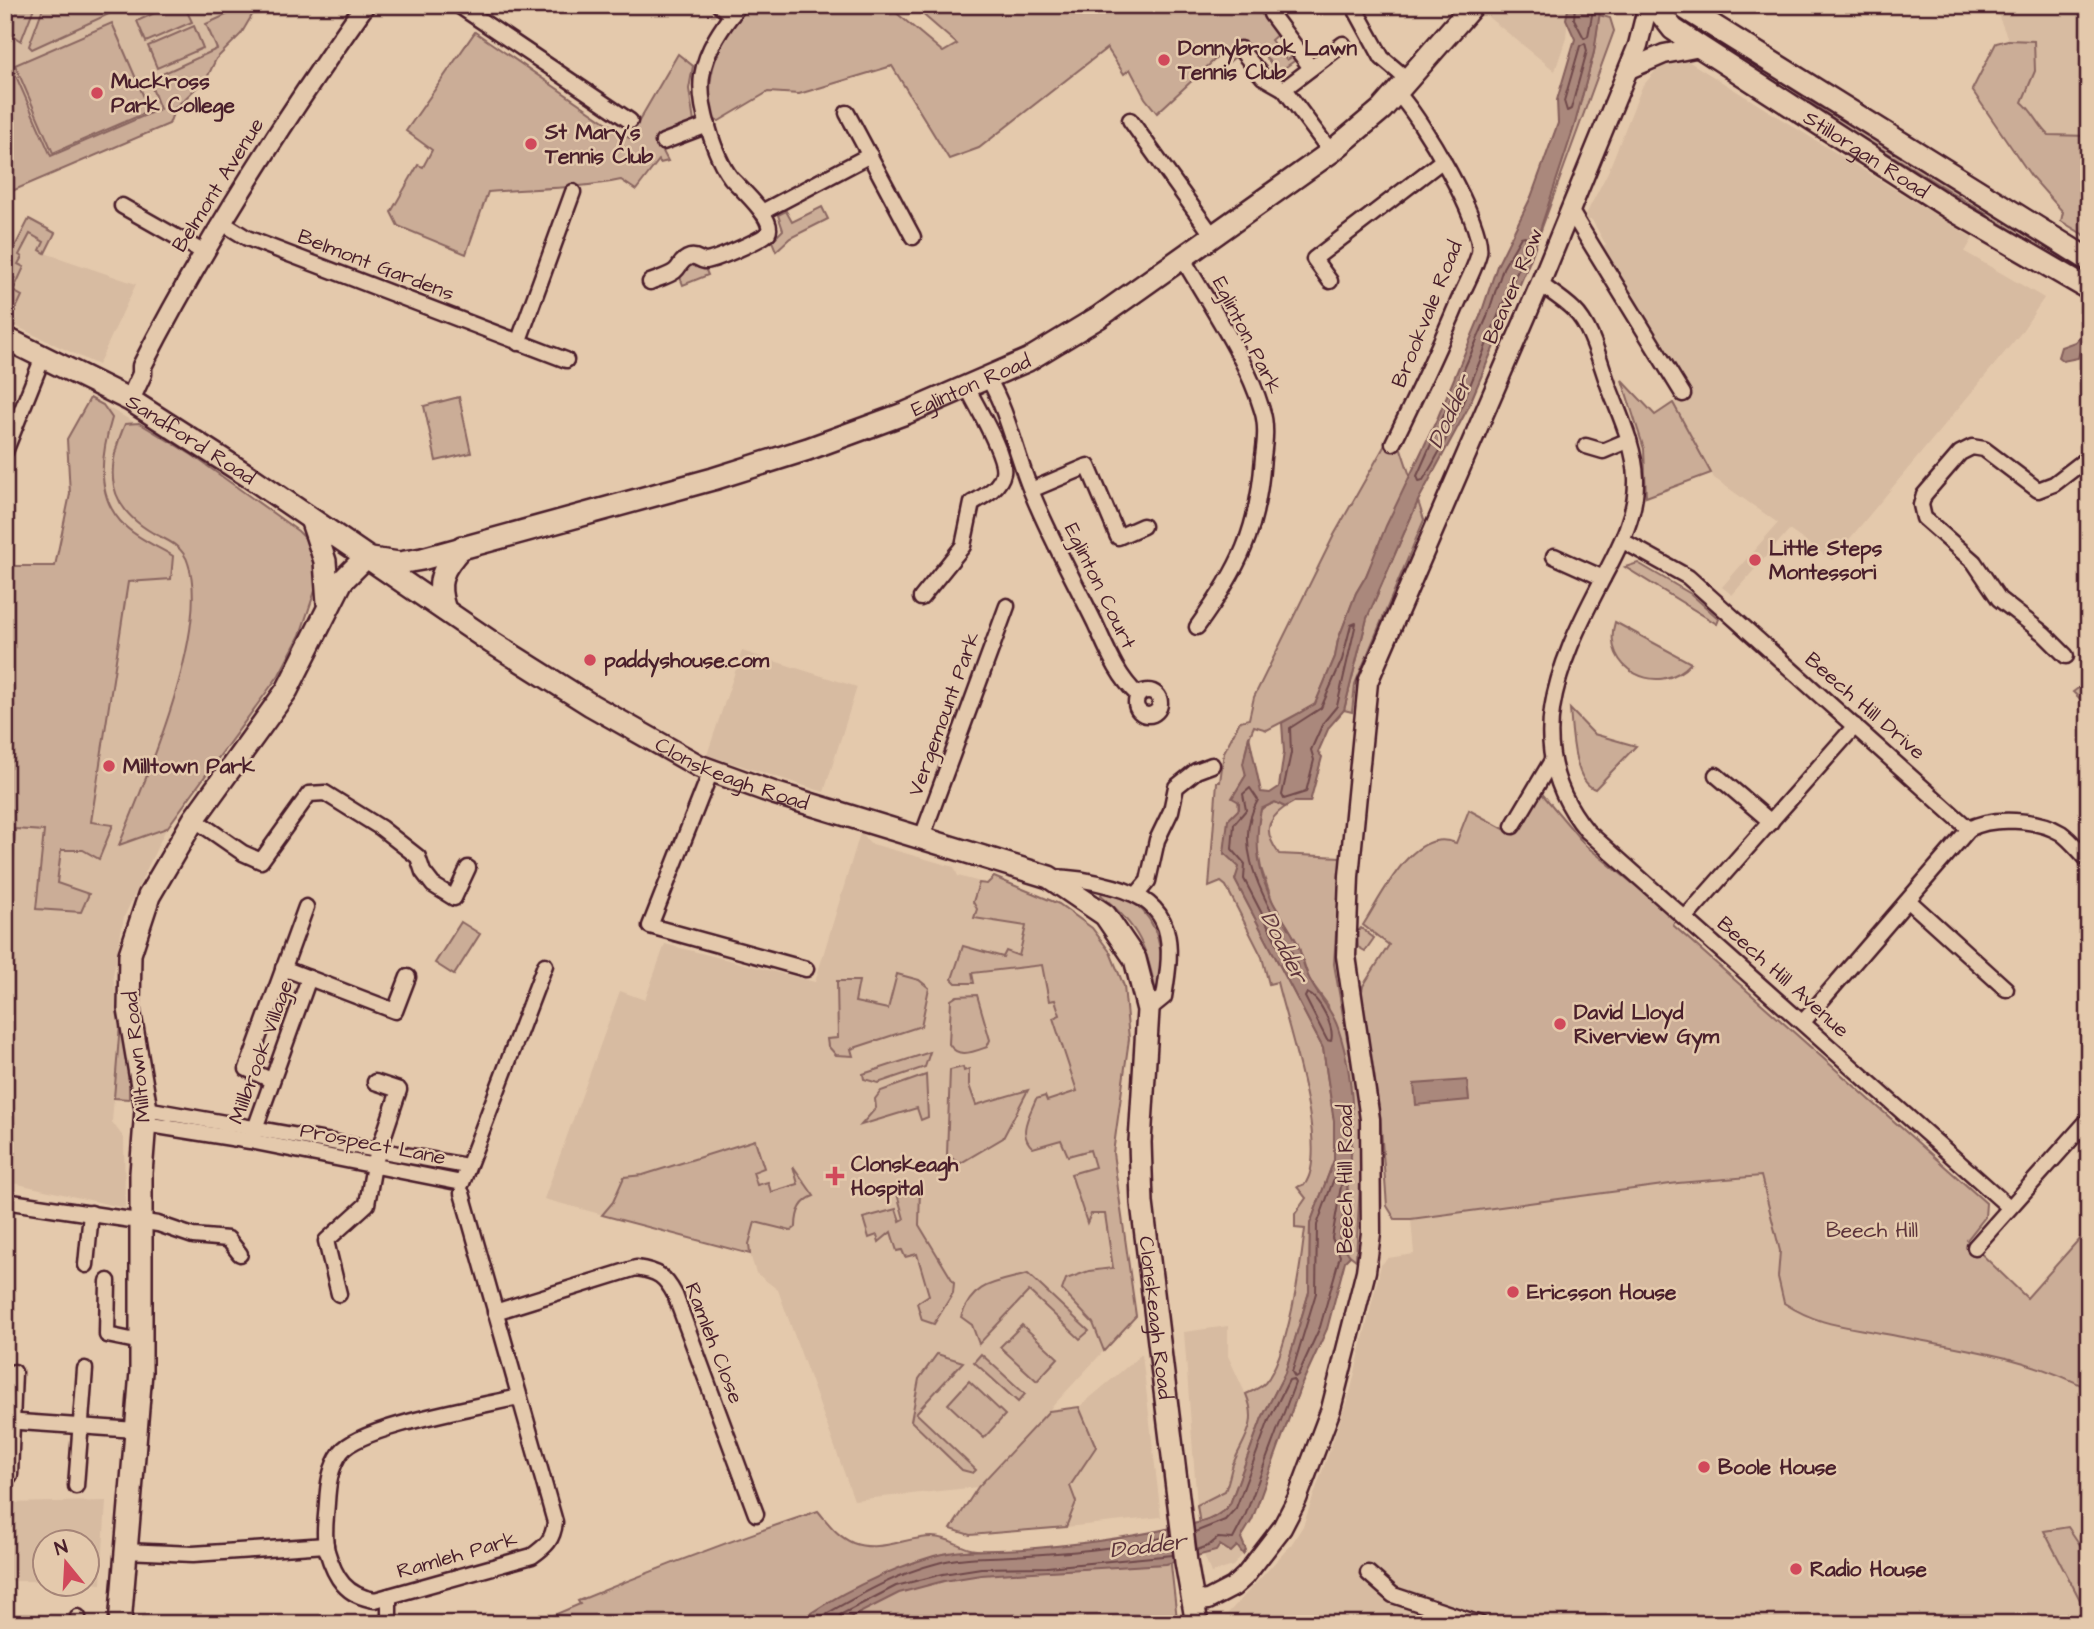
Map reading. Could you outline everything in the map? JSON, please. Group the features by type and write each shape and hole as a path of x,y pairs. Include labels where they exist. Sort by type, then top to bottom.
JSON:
{"main road":[{"name":"Eglinton Road","path":"365,558 399,563 761,464 906,413 1028,360 1099,317 1331,152 1403,87 1473,5"},
{"name":"Stillorgan Road","path":"1654,5 1673,29 1700,47 1953,210 2089,289"},
{"name":"Stillorgan Road","path":"1680,5 2089,260"},
{"path":"1736,70 1737,59 1746,44"},
{"name":"Sandford Road","path":"5,338 130,400 250,477 365,558"},
{"path":"312,522 325,561 328,603"},
{"path":"445,610 439,583 443,570 462,547"},
{"name":"Milltown Road","path":"120,1624 141,1342 140,1222 146,1117 129,1009 130,954 149,896 194,819 287,690 328,603 348,572 365,558"},
{"name":"Clonskeagh Road","path":"365,558 591,705 710,771 1049,877 1105,915 1123,936 1135,959 1148,1010 1140,1168 1186,1563 1198,1624"}],"street":[{"name":"Belmont Avenue","path":"130,400 142,374 142,366 203,252 298,100 365,5"},
{"path":"458,5 631,121"},
{"path":"650,282 674,272 682,260 692,256 709,260 763,239 770,226 762,212 725,168 708,125 702,76 714,40 736,10 719,5"},
{"name":"Brookvale Road","path":"1353,5 1443,160 1474,224 1479,252 1423,384 1393,443"},
{"name":"Beaver Row","path":"1364,698 1371,671 1540,284 1629,69 1648,5"},
{"path":"1271,14 1311,68"},
{"path":"1284,89 1343,44"},
{"path":"1629,69 1664,54 1700,47"},
{"path":"1240,49 1263,77 1284,89 1331,152"},
{"path":"847,113 913,237"},
{"path":"1130,120 1213,236"},
{"path":"663,142 708,125"},
{"path":"762,212 870,155"},
{"path":"1330,281 1314,259 1443,160"},
{"path":"518,342 573,192"},
{"path":"122,206 203,252"},
{"path":"1570,210 1683,394"},
{"name":"Belmont Gardens","path":"221,222 247,239 566,360"},
{"name":"Eglinton Park","path":"1183,259 1239,359 1263,410 1266,431 1262,476 1252,528 1238,567 1196,627"},
{"name":"Beech Hill Avenue","path":"1540,284 1576,311 1588,333 1629,440 1636,480 1623,541 1603,578 1560,673 1549,714 1551,762 1566,801 1587,831 2009,1207"},
{"path":"5,452 43,356"},
{"name":"Eglinton Court","path":"988,378 1003,403 1010,435 1031,490 1124,682 1138,695"},
{"path":"921,598 963,546 972,503 985,496 1003,477 1004,469 999,454 967,387"},
{"path":"1586,446 1603,451 1629,440"},
{"path":"2066,656 2044,634 1999,599 1974,562 1924,518 1921,505 1924,495 1960,453 1972,447 1984,449 2038,490 2086,466"},
{"name":"Eglinton Court","path":"1031,490 1088,466 1118,537 1143,526"},
{"name":"Beech Hill Drive","path":"1623,541 1688,577 1969,829"},
{"path":"1554,556 1603,578"},
{"name":"Vergemount Park","path":"922,837 1007,606"},
{"name":"Beech Hill Road","path":"1194,1602 1208,1600 1233,1587 1245,1576 1282,1528 1331,1409 1366,1271 1371,1233 1370,1119 1346,956 1349,876 1364,698"},
{"path":"1686,917 1855,726"},
{"path":"1513,826 1551,762"},
{"path":"1148,1010 1164,998 1170,940 1160,913 1138,893 1148,881 1157,840 1171,811 1176,787 1196,771 1212,765"},
{"path":"710,771 650,926 806,968"},
{"path":"1716,775 1771,822"},
{"path":"194,819 243,853 261,861 309,794 325,793 381,828 418,857 423,872 433,885 454,898 468,868"},
{"path":"1803,1023 1910,902 1969,829 1981,822 2032,825 2060,833 2089,860"},
{"name":"Clonskeagh Road","path":"1049,877 1068,877 1138,893"},
{"path":"1910,902 2006,989"},
{"path":"271,1080 247,1069 306,907"},
{"path":"467,1166 545,965"},
{"path":"283,968 309,978"},
{"name":"Millbrook Village","path":"252,1134 309,978 395,1011 408,977"},
{"path":"339,1294 326,1241 367,1204 374,1165 399,1090 375,1082"},
{"name":"Prospect Lane","path":"146,1117 252,1134 379,1148 467,1166 462,1183 374,1165 252,1134"},
{"path":"1975,1247 2089,1119"},
{"name":"Ramleh Park","path":"462,1193 555,1522 554,1534 547,1546 532,1556 375,1600 351,1594 333,1570 326,1545 332,1471 341,1452 352,1442 375,1431 519,1397"},
{"path":"5,1201 158,1224 192,1236 228,1239 240,1254"},
{"path":"86,1265 91,1213"},
{"name":"Ramleh Close","path":"495,1312 636,1268 655,1270 666,1278 675,1295 756,1514"},
{"path":"108,1281 107,1335 141,1342"},
{"path":"76,1486 85,1369"},
{"path":"10,1475 9,1421 15,1372"},
{"path":"9,1421 136,1430"},
{"path":"125,1551 193,1554 326,1545"},
{"path":"1368,1573 1393,1595 1480,1624"},
{"name":"Ramleh Park","path":"389,1596 389,1624"}],"shaded area":[{"name":"Muckross Park College","path":"5,5 258,5 241,34 216,59 207,78 175,108 169,124 5,194"},
{"path":"1498,5 1569,5 1566,38 1555,71 1488,17"},
{"path":"1994,5 2089,5 2089,238 2061,221 2063,212 2031,176 1972,90 1996,43 2008,39"},
{"path":"1688,61 1973,238 1965,252 2044,298 2020,334 1832,560 1789,530 1732,595 1722,587 1778,523 1714,478 1673,403 1690,392 1603,247 1606,245 1592,220 1583,220 1608,172 1642,87 1657,69 1674,62"},
{"path":"29,219 55,233 45,253 136,284 98,365 5,321 5,266"},
{"name":"Milltown Park","path":"90,398 180,447 298,531 305,538 310,610 279,675 164,833 124,917 113,976 120,1020 112,1122 124,1138 125,1208 9,1182 9,1110 5,1109 5,566 55,566 70,494 67,439"},
{"path":"742,651 857,687 824,792 707,755"},
{"name":"Clonskeagh Hospital","path":"861,830 869,843 954,867 958,876 987,884 994,877 1059,904 1092,928 1110,952 1124,986 1128,1018 1129,1039 1113,1153 1136,1316 978,1487 854,1500 778,1290 756,1273 750,1254 544,1199 620,991 645,1000 665,944 815,982"},
{"path":"1761,1176 1780,1251 1778,1277 1809,1319 1983,1352 2089,1228 2089,1624 1218,1624 1291,1545 1303,1526 1351,1389 1381,1265 1388,1258 1414,1254 1411,1219 1678,1183"},
{"path":"1228,1326 1228,1356 1253,1410 1246,1443 1225,1491 1197,1505 1184,1332"},
{"path":"1142,1354 1161,1517 1066,1527 1076,1502 1069,1487 1096,1447 1079,1407"},
{"path":"106,1501 102,1567 102,1528 32,1528 32,1581 5,1581 5,1503"},
{"path":"1220,1545 1225,1548 1237,1545 1243,1554 1233,1566 1211,1573 1204,1555 1216,1551"}],"green space":[{"path":"35,5 21,41 5,31 5,8"},
{"path":"44,5 108,5 111,13 32,49 29,46"},
{"path":"172,5 184,5 192,22 146,42 137,21"},
{"path":"248,5 258,5 241,34 216,59 207,78 175,108 169,124 5,194 5,67 9,60 51,156 160,109 149,80 217,49 206,24"},
{"path":"748,5 887,5 943,52 957,44 912,5 1273,5 1264,14 1279,33 1271,40 1287,60 1295,55 1297,59 1279,72 1283,77 1281,79 1266,73 1273,66 1260,50 1252,56 1237,55 1229,62 1222,53 1157,113 1145,98 1130,69 1124,74 1107,48 979,148 949,159 892,66 799,94 768,92 719,121 714,120 710,87 716,58 729,32"},
{"path":"1599,15 1610,18 1614,31 1529,263 1574,126 1594,52"},
{"path":"112,23 150,111 53,153 15,65"},
{"path":"194,26 203,48 157,68 148,46"},
{"name":"St Mary's Tennis Club","path":"475,32 629,138 678,54 693,66 689,89 694,122 656,138 668,161 660,163 659,160 636,190 621,180 571,187 488,192 466,254 398,226 391,212 418,165 423,167 432,150 406,131"},
{"path":"2008,40 2034,41 2035,71 2022,102 2045,131 2049,135 2089,136 2089,238 2061,221 2063,212 2031,176 1972,90 1996,43"},
{"path":"1747,58 2089,271 2089,278 1846,127"},
{"path":"822,207 828,219 790,238 776,251 772,241 783,230 778,215 786,211 792,222"},
{"path":"29,219 55,233 45,253 40,250 44,242 30,234 19,255 22,257 18,264 24,267 13,291 22,296 15,311 5,316 5,266"},
{"path":"693,262 705,268 708,275 683,285 680,277 686,265"},
{"path":"1622,380 1655,415 1673,403 1711,473 1646,497 1644,449"},
{"path":"459,397 471,453 436,461 424,406"},
{"path":"90,398 103,405 112,418 103,461 109,503 126,527 173,556 171,579 128,582 91,822 113,825 99,859 83,850 61,850 57,883 89,894 81,912 36,909 44,831 15,829 12,879 5,881 5,566 55,566 70,494 67,439"},
{"path":"139,423 192,455 298,531 305,538 316,569 317,585 300,635 279,675 167,828 119,845 172,705 191,626 193,591 188,563 182,552 174,544 137,522 118,499 114,486 114,457 125,424"},
{"path":"1386,443 1399,443 1410,476 1356,593 1338,640 1335,657 1315,705 1267,730 1254,726 1246,750 1246,775 1238,789 1240,867 1235,880 1323,1048 1334,1121 1334,1160 1310,1224 1309,1292 1285,1373 1262,1418 1230,1504 1222,1513 1200,1525 1197,1505 1225,1491 1233,1464 1251,1423 1246,1394 1265,1383 1273,1370 1287,1332 1305,1229 1295,1228 1295,1214 1306,1198 1297,1187 1305,1184 1311,1167 1313,1144 1304,1086 1277,982 1269,984 1262,957 1226,886 1221,882 1209,887 1217,782 1220,782 1224,752 1240,721 1249,719 1254,697 1334,535"},
{"path":"1418,501 1424,520 1355,684 1352,712 1344,710 1367,618"},
{"path":"1638,563 1691,594 1719,619 1717,624 1625,567"},
{"path":"1615,622 1691,663 1678,674 1664,678 1635,674 1624,665 1616,653 1613,639"},
{"path":"2089,680 2089,707 2073,692"},
{"path":"1570,709 1594,734 1636,746 1595,789 1582,776 1578,766"},
{"name":"David Lloyd Riverview Gym","path":"1539,790 1585,845 1677,919 1673,925 1986,1203 1985,1217 1967,1240 2027,1298 2089,1228 2089,1389 2041,1368 1964,1348 1833,1324 1797,1311 1784,1303 1778,1277 1780,1251 1761,1176 1678,1183 1395,1219 1387,1206 1380,1115 1376,1111 1359,1005 1363,986 1389,945 1363,925 1400,866 1413,853 1426,844 1440,840 1456,843 1469,810 1513,834"},
{"path":"1275,802 1285,807 1273,818 1269,829 1271,840 1279,854 1341,857 1334,964 1358,1101 1362,1142 1356,1260 1347,1253 1339,1239 1348,1191 1328,1005 1309,979 1297,942 1273,903 1261,868 1255,837 1261,809"},
{"path":"994,877 1059,904 1092,928 1110,952 1124,986 1129,1039 1113,1153 1136,1316 1104,1351 1093,1323 1062,1290 1066,1279 1089,1271 1113,1268 1105,1214 1091,1214 1087,1223 1071,1174 1095,1167 1090,1150 1068,1156 1061,1140 1033,1148 1028,1143 1025,1131 1036,1099 1045,1096 1047,1101 1077,1091 1053,1018 1060,1015 1055,1000 1049,1001 1042,965 972,973 974,983 956,983 952,979 963,946 1003,957 1006,951 1019,956 1026,926 974,918 977,909 973,902 979,883 987,884"},
{"path":"1105,887 1139,907 1155,930 1161,964 1157,997 1140,940 1125,918 1101,895"},
{"path":"461,922 480,934 454,975 435,963"},
{"path":"1361,928 1374,938 1365,951 1358,947 1357,932"},
{"path":"897,974 919,980 929,988 921,1026 851,1049 853,1056 836,1055 828,1046 827,1039 838,1038 837,981 859,981 855,1002 888,1009"},
{"path":"977,995 990,1040 987,1047 961,1053 949,1044 951,1000 957,996"},
{"path":"120,1024 129,1069 129,1099 114,1098"},
{"path":"930,1052 925,1067 878,1083 864,1079 863,1074"},
{"path":"963,1067 964,1071 969,1069 969,1085 976,1105 1028,1090 1003,1138 959,1164 947,1154 950,1070"},
{"path":"926,1075 928,1117 921,1120 917,1108 861,1125 876,1108 875,1099 881,1091"},
{"path":"5,1109 9,1110 9,1182 5,1181"},
{"path":"755,1140 764,1168 753,1172 757,1185 768,1182 771,1192 798,1184 793,1166 814,1196 802,1204 796,1227 791,1231 755,1222 749,1244 750,1254 602,1215 613,1202 624,1177 643,1175"},
{"path":"911,1186 920,1188 919,1225 954,1283 953,1293 934,1324 922,1320 917,1303 929,1295 917,1254 905,1257 902,1250 897,1251 891,1232 879,1242 877,1235 869,1238 863,1218 896,1209 900,1221 904,1219 896,1190"},
{"path":"1028,1274 1089,1331 1080,1339 1029,1291 979,1344 972,1325 961,1317 966,1305 979,1290 995,1282"},
{"path":"1022,1325 1058,1358 1037,1381 1000,1347"},
{"path":"937,1354 963,1362 916,1413 976,1470 973,1473 962,1470 911,1421 919,1379"},
{"path":"981,1354 1025,1394 1018,1402 974,1362"},
{"path":"969,1381 1005,1415 984,1438 948,1404"},
{"path":"1079,1407 1096,1447 1070,1486 1076,1502 1066,1527 970,1535 951,1529 978,1487 1049,1411"},
{"path":"818,1511 842,1537 863,1546 932,1537 971,1549 1019,1551 1100,1543 1167,1529 1177,1619 1165,1624 547,1624 554,1615 580,1604 578,1601"},
{"path":"2068,1527 2089,1558 2089,1617 2044,1531"}],"water":[{"name":"Dodder","path":"1569,5 1601,5 1594,52 1574,127 1529,263 1468,408 1418,501 1367,618 1344,710 1329,727 1318,752 1322,757 1310,802 1294,802 1285,807 1275,802 1261,809 1259,859 1269,895 1297,943 1312,985 1335,1021 1345,1055 1350,1081 1352,1133 1348,1185 1339,1239 1350,1256 1345,1261 1327,1329 1300,1388 1252,1520 1241,1538 1246,1550 1243,1554 1237,1546 1231,1552 1220,1545 1216,1551 1166,1564 981,1575 944,1581 899,1593 838,1624 795,1624 862,1584 934,1556 968,1551 1060,1546 1132,1536 1209,1520 1230,1504 1262,1418 1285,1373 1309,1292 1310,1224 1334,1160 1334,1121 1323,1048 1235,880 1239,867 1224,853 1228,820 1239,809 1239,802 1232,798 1246,775 1243,764 1249,736 1261,792 1270,793 1279,787 1284,752 1282,723 1315,704 1335,657 1338,640 1356,593 1438,417 1481,314 1497,266 1531,197 1558,123 1557,100 1575,39 1566,19"},
{"path":"2089,326 2089,344 2082,343 2078,358 2063,361 2058,357 2061,347 2075,342"},
{"path":"1467,1080 1469,1100 1416,1105 1414,1084"}],"place":[{"name":"Donnybrook Lawn Tennis Club","path":"1164,60"},
{"name":"Muckross Park College","path":"97,93"},
{"name":"St Mary's Tennis Club","path":"531,144"},
{"name":"Little Steps Montessori","path":"1755,560"},
{"name":"paddyshouse.com","path":"590,660"},
{"name":"Milltown Park","path":"109,766"},
{"name":"David Lloyd Riverview Gym","path":"1560,1024"},
{"name":"Clonskeagh Hospital","path":"835,1176"},
{"name":"Ericsson House","path":"1513,1292"},
{"name":"Boole House","path":"1704,1467"},
{"name":"Radio House","path":"1796,1569"}],"park label":[{"name":"Beech Hill","path":"1872,1230"}]}
